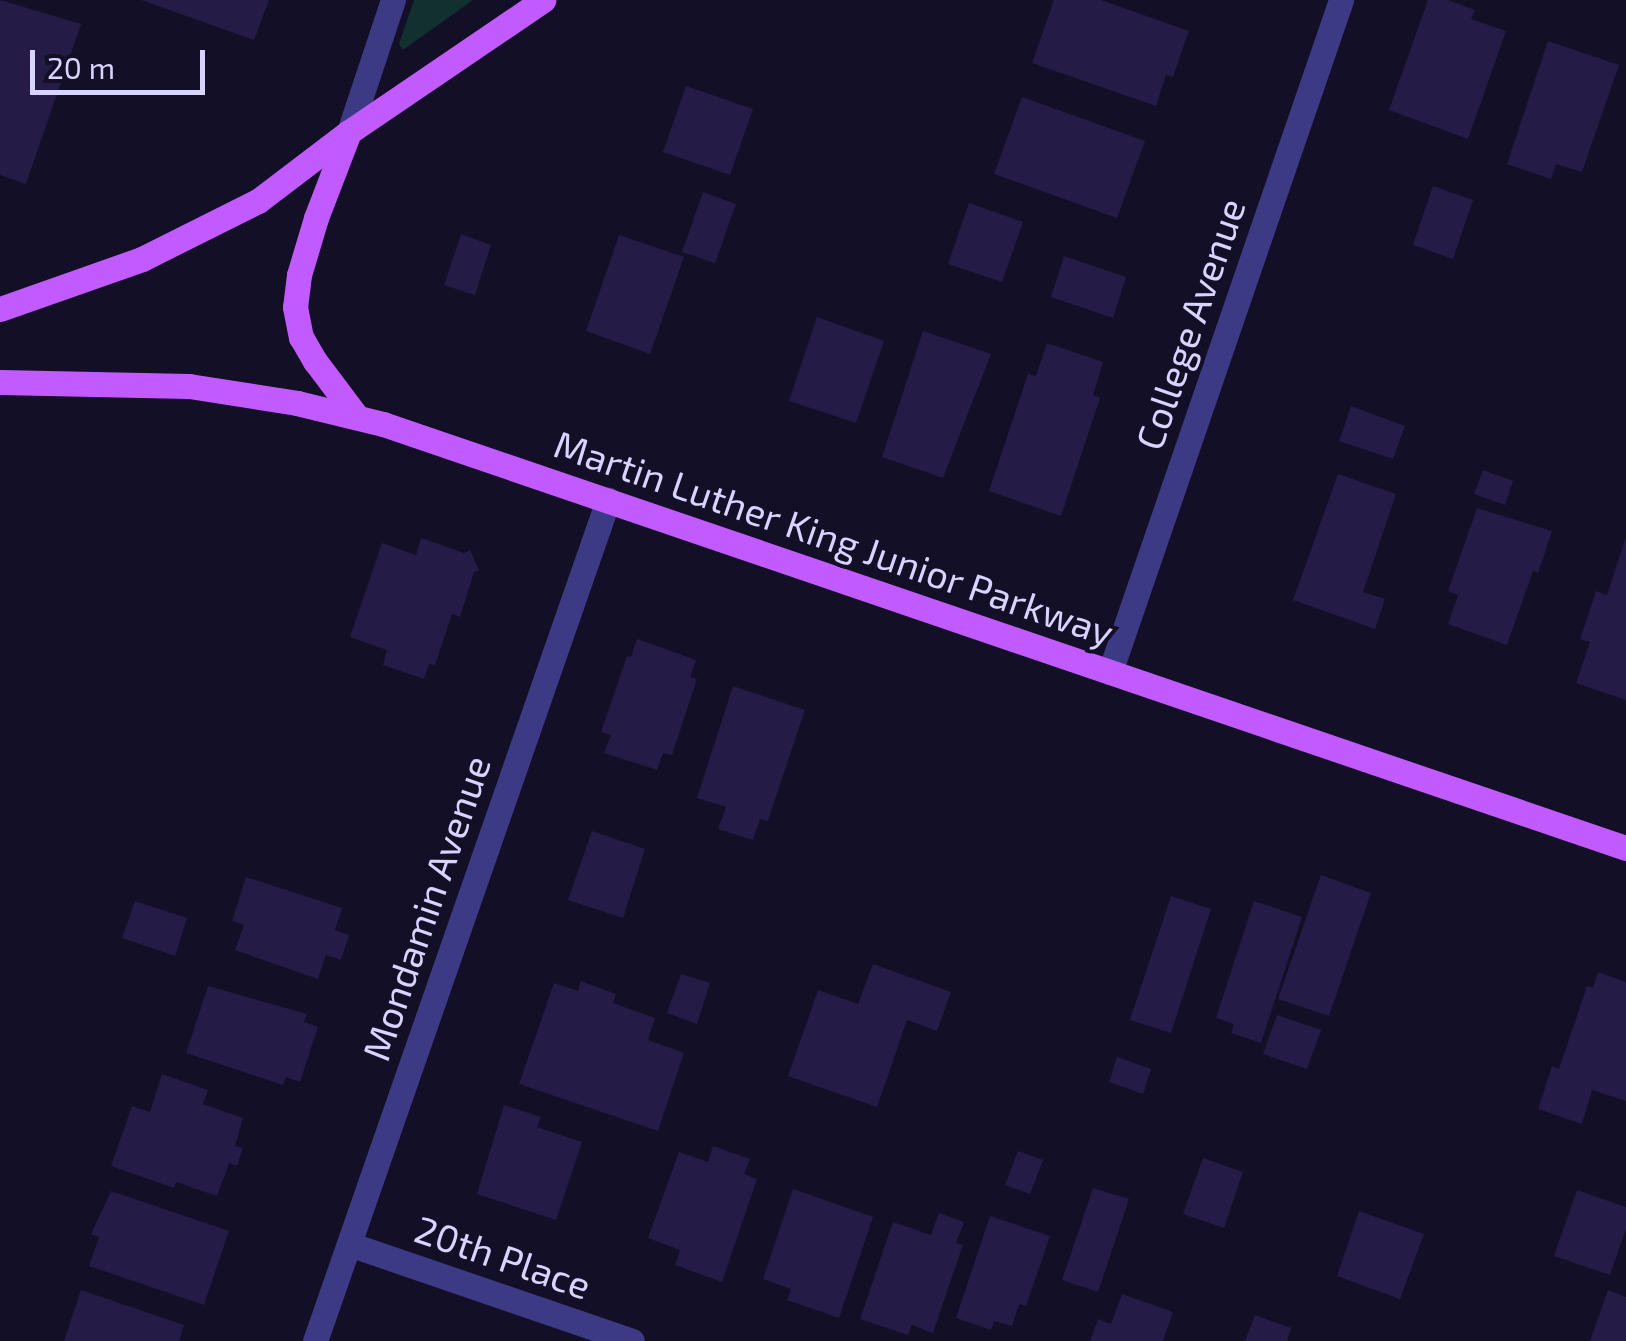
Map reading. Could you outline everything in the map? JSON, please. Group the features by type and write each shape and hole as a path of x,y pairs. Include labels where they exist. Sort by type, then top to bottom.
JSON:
{"main road":[{"path":"0,309 142,260 258,202 349,132 543,0"},
{"path":"349,132 310,237 295,307 301,337 314,361 357,417"},
{"name":"Martin Luther King Junior Parkway","path":"0,382 188,386 357,417 1626,848"}],"street":[{"path":"349,132 393,0"},
{"name":"College Avenue","path":"1110,672 1341,0"},
{"name":"Mondamin Avenue","path":"315,1341 608,500"},
{"name":"20th Place","path":"349,1244 632,1341"}],"green space":[{"path":"414,0 473,0 403,50 399,44"}],"building":[{"path":"0,0 81,24 26,184 0,175"},
{"path":"141,0 269,0 254,40"},
{"path":"1054,0 1101,0 1189,31 1173,77 1166,75 1156,106 1032,63"},
{"path":"1428,0 1448,0 1475,10 1471,19 1506,31 1468,139 1389,110"},
{"path":"1548,41 1619,65 1582,172 1556,164 1551,179 1507,164"},
{"path":"686,86 753,109 730,175 663,152"},
{"path":"1022,97 1145,141 1117,218 994,174"},
{"path":"1433,186 1473,200 1453,259 1413,245"},
{"path":"703,192 736,204 715,263 682,252"},
{"path":"969,203 1023,222 1002,282 948,264"},
{"path":"461,234 491,245 475,295 444,285"},
{"path":"619,235 684,257 650,354 586,331"},
{"path":"1064,256 1126,277 1113,318 1051,297"},
{"path":"817,317 884,341 856,423 789,401"},
{"path":"923,331 991,354 943,478 882,457"},
{"path":"1047,343 1103,362 1093,395 1100,398 1061,516 989,491 1028,374 1036,376"},
{"path":"1351,406 1405,426 1393,459 1339,441"},
{"path":"1483,470 1513,481 1505,505 1474,494"},
{"path":"1338,474 1396,494 1363,592 1385,599 1375,629 1293,600"},
{"path":"1477,508 1552,531 1507,645 1448,624 1458,595 1448,591"},
{"path":"421,538 464,553 470,550 479,570 474,572 460,617 452,614 435,665 429,664 424,679 383,665 387,650 350,637 382,543 416,555"},
{"path":"1625,540 1626,700 1576,683 1590,642 1580,639 1596,591 1607,595"},
{"path":"637,639 696,660 690,677 697,679 672,755 663,753 657,770 604,753 611,735 601,732 627,656 631,657"},
{"path":"733,686 805,710 768,821 760,819 753,840 718,829 726,807 697,798"},
{"path":"592,831 645,849 623,918 568,900"},
{"path":"1321,875 1371,893 1329,1016 1278,999"},
{"path":"246,877 342,908 335,930 349,935 341,960 326,955 318,979 235,950 244,925 232,921"},
{"path":"1171,896 1211,909 1171,1033 1130,1020"},
{"path":"135,901 187,918 175,956 122,938"},
{"path":"1254,901 1302,917 1261,1043 1231,1033 1234,1024 1216,1018"},
{"path":"873,964 951,992 937,1031 907,1020 877,1107 788,1076 818,990 858,1004"},
{"path":"1598,972 1626,982 1626,1101 1592,1090 1582,1124 1538,1109 1552,1066 1559,1069 1587,986 1593,988"},
{"path":"681,974 710,983 697,1024 667,1013"},
{"path":"581,981 616,994 613,1003 655,1018 648,1040 684,1053 658,1131 519,1084 554,983 578,991"},
{"path":"208,986 307,1014 304,1022 318,1027 300,1082 286,1077 283,1085 186,1053"},
{"path":"1277,1015 1321,1030 1307,1069 1263,1054"},
{"path":"1117,1057 1151,1069 1143,1094 1109,1082"},
{"path":"162,1074 208,1090 203,1104 243,1118 235,1146 243,1148 237,1166 229,1163 217,1196 176,1182 174,1188 111,1166 132,1106 150,1112"},
{"path":"504,1105 541,1117 537,1127 582,1142 556,1220 477,1194"},
{"path":"713,1146 750,1159 744,1174 757,1179 722,1282 675,1265 680,1250 648,1238 679,1152 708,1162"},
{"path":"1018,1151 1043,1160 1030,1194 1005,1185"},
{"path":"1203,1158 1243,1172 1224,1228 1183,1214"},
{"path":"1093,1188 1129,1199 1098,1292 1062,1280"},
{"path":"793,1189 873,1217 839,1318 787,1300 791,1289 763,1279"},
{"path":"1577,1190 1626,1207 1626,1229 1610,1275 1554,1256"},
{"path":"111,1191 229,1231 204,1305 89,1266 99,1237 91,1234"},
{"path":"1359,1211 1424,1234 1400,1299 1337,1276"},
{"path":"939,1213 964,1222 956,1243 963,1245 933,1333 912,1325 908,1335 860,1319 893,1222 931,1235"},
{"path":"990,1216 1050,1236 1026,1306 1019,1304 1012,1326 994,1321 991,1330 956,1318"},
{"path":"81,1290 184,1325 179,1341 64,1341"},
{"path":"1608,1290 1626,1297 1626,1341 1590,1341"},
{"path":"1122,1294 1173,1312 1163,1341 1090,1341 1098,1319 1111,1324"},
{"path":"1255,1315 1291,1328 1287,1341 1245,1341"}]}
